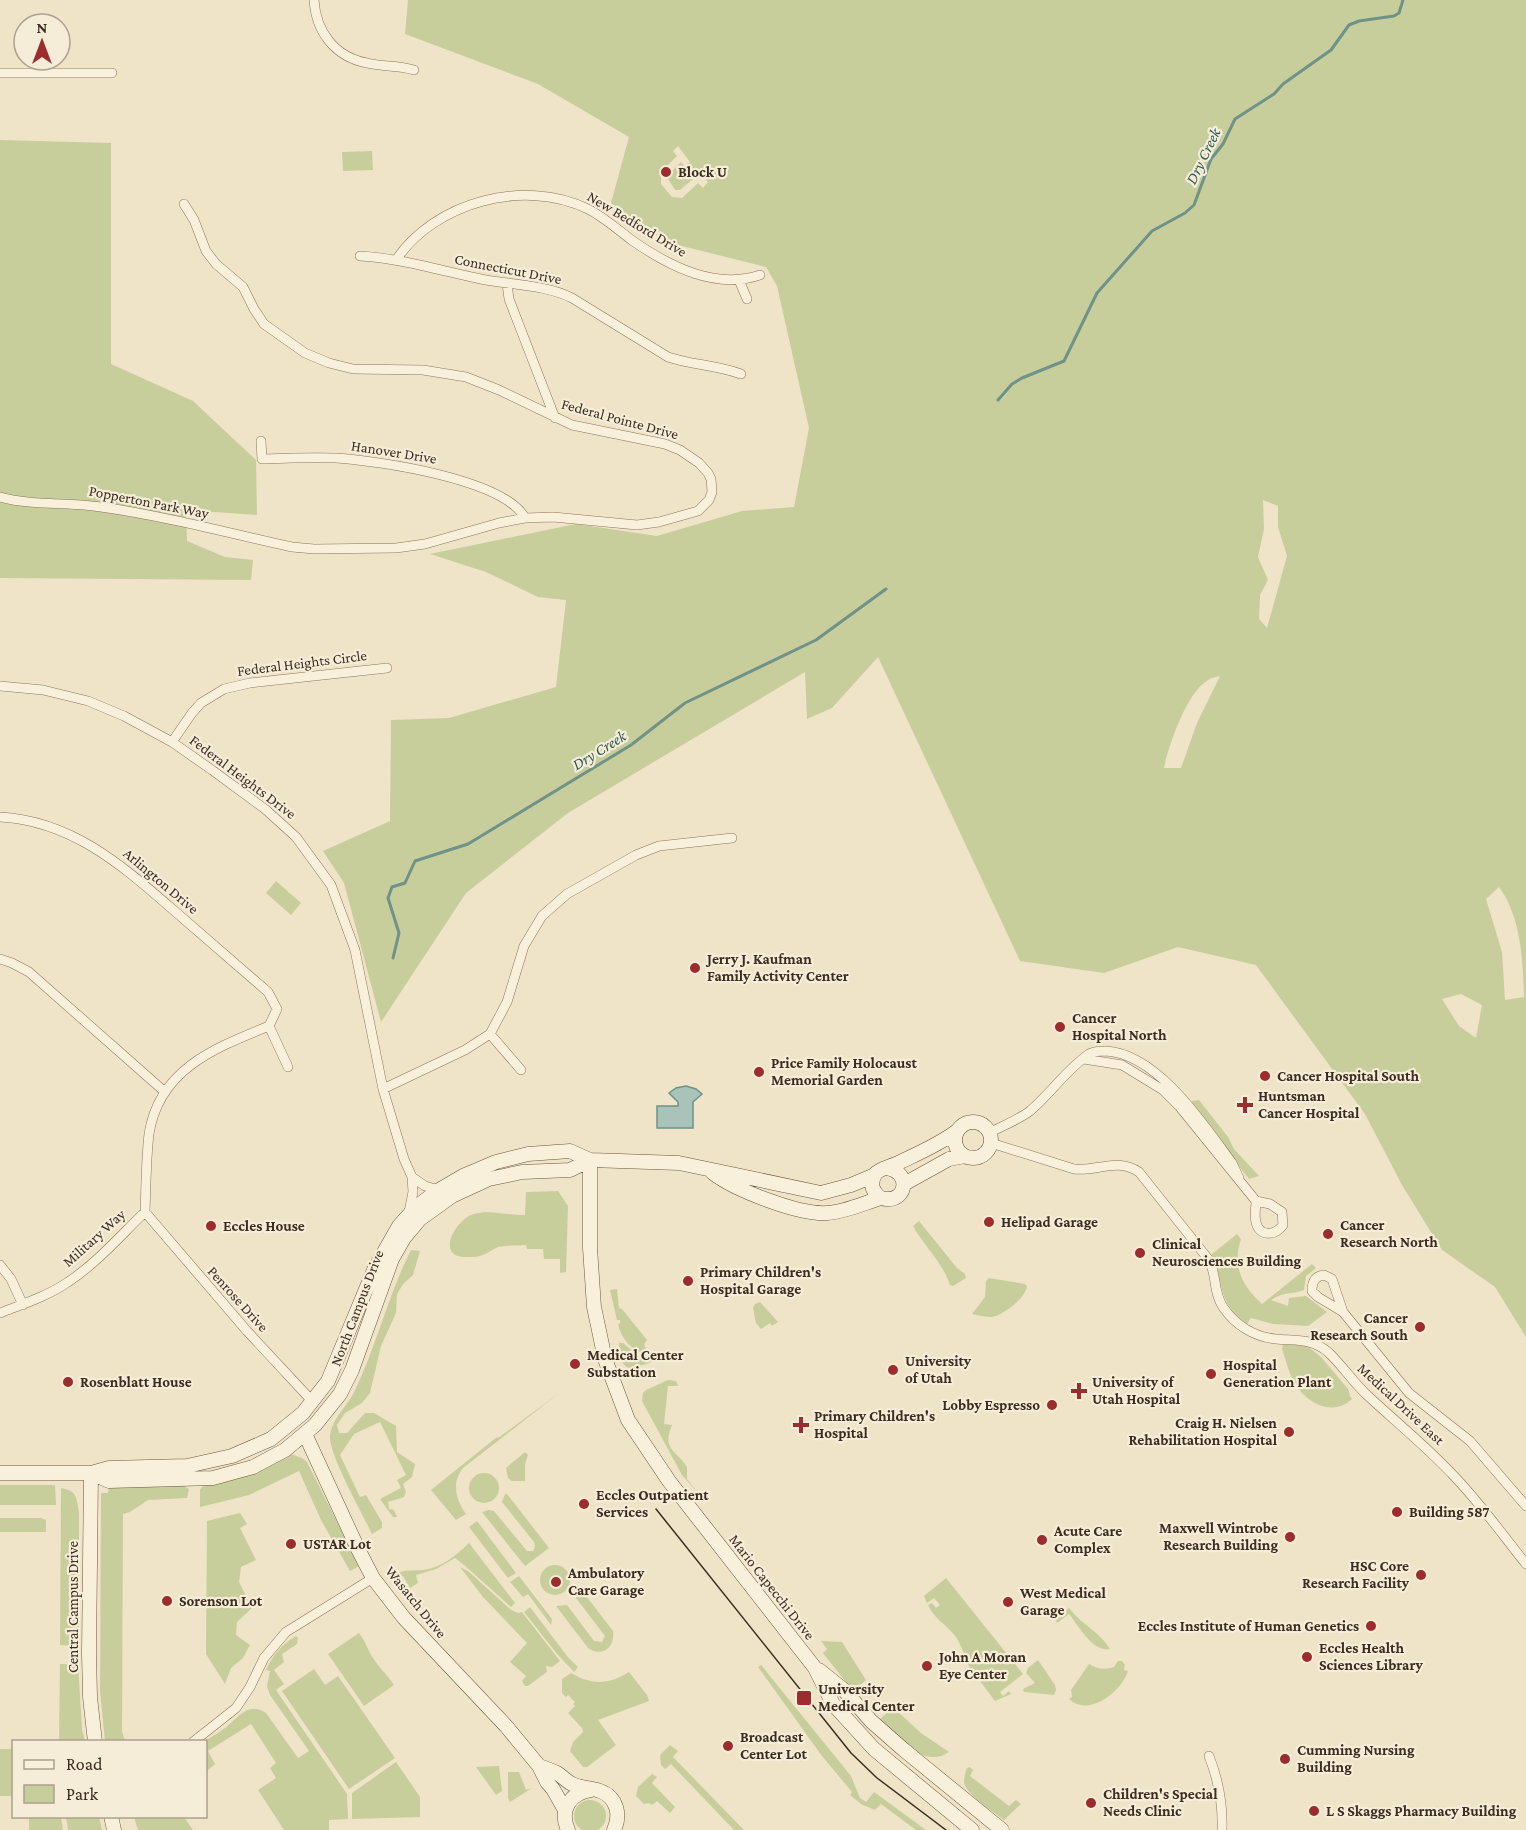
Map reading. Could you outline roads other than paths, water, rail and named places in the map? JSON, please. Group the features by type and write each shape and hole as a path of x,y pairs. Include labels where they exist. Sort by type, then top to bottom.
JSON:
{"main road":[{"path":"590,1160 665,1161 821,1193 890,1176 949,1159 982,1156 987,1152 990,1138 980,1124 972,1122 963,1125 890,1176 874,1191 886,1199 896,1197 900,1193 890,1176"},
{"path":"957,1131 956,1147 964,1156"},
{"name":"North Campus Drive","path":"0,1473 90,1473 109,1468 187,1466 232,1456 253,1448 296,1420 328,1382 374,1270 393,1235 407,1217 439,1190 479,1169 528,1154 570,1151 590,1160"},
{"name":"North Campus Drive","path":"90,1473 109,1481 194,1480 222,1477 260,1464 285,1450 325,1414 345,1384 355,1362 385,1273 401,1244 420,1219 446,1199 482,1181 522,1172 570,1170 590,1160"},
{"name":"Mario Capecchi Drive","path":"590,1160 590,1248 594,1307 605,1359 628,1420 669,1481 815,1668 833,1704 853,1728 874,1749 972,1830"},
{"path":"709,1170 722,1180 737,1187 810,1213 836,1212 879,1196"},
{"path":"232,1456 245,1457 258,1454 290,1437 305,1434 310,1418 330,1393 335,1378 336,1364"},
{"name":"Wasatch Drive","path":"305,1434 373,1578 404,1618 506,1726 539,1766 565,1810 565,1824 568,1830"},
{"name":"Central Campus Drive","path":"90,1473 89,1653 90,1697 95,1740"},
{"name":"Mario Capecchi Drive","path":"815,1668 844,1690 871,1720 904,1750 1002,1830"},
{"name":"Wasatch Drive","path":"539,1766 557,1773 573,1784 608,1795 618,1811 617,1828"},
{"path":"565,1810 567,1803 576,1794 591,1790"}],"street":[{"path":"315,0 319,26 333,46 344,55 368,64 404,66 414,70"},
{"path":"0,73 112,73"},
{"name":"New Bedford Drive","path":"396,260 411,242 434,222 450,212 496,198 531,196 561,200 587,208 648,251 696,274 714,279 739,280 760,275"},
{"name":"Federal Pointe Drive","path":"184,204 211,258 243,287 264,324 305,353 328,363 353,369 423,369 466,377 572,425 658,442 672,447 704,468 711,478 712,492 709,500 698,511 646,524 617,525 553,517 525,518 410,547 338,549 292,547"},
{"name":"Connecticut Drive","path":"360,256 396,260 561,293 668,357 741,374"},
{"path":"739,280 747,299"},
{"path":"507,284 509,299 555,418"},
{"name":"Hanover Drive","path":"261,441 262,459 339,459 393,465 445,476 498,494 514,504 525,518"},
{"name":"Popperton Park Way","path":"0,497 28,502 87,505 120,510 292,547"},
{"name":"Federal Heights Circle","path":"171,742 201,703 224,689 250,683 387,668"},
{"name":"Federal Heights Drive","path":"0,686 43,690 88,701 124,716 171,742 265,809 296,837 331,885 355,950 383,1089 404,1159 412,1177 412,1199 407,1217"},
{"name":"Arlington Drive","path":"0,817 26,820 56,829 80,838 109,856 268,992 277,1009 269,1026"},
{"path":"383,1089 465,1050 490,1034 507,1002 524,946 542,916 567,894 636,855 659,846 732,838"},
{"path":"0,959 29,972 165,1092"},
{"path":"269,1026 288,1066"},
{"name":"Military Way","path":"0,1313 23,1305 68,1282 96,1259 145,1212 150,1132 158,1105 165,1092 185,1069 203,1056 269,1026"},
{"path":"490,1034 521,1070"},
{"path":"990,1138 1030,1110 1072,1066 1095,1052 1114,1052 1132,1059 1159,1076 1174,1089 1229,1159 1256,1202"},
{"name":"Medical Drive East","path":"990,1138 1074,1169 1088,1170 1118,1164 1139,1172 1209,1260 1217,1294 1233,1320 1263,1337 1307,1341 1325,1349 1366,1394 1425,1446 1455,1477 1526,1564"},
{"path":"412,1177 425,1186 439,1190"},
{"name":"Penrose Drive","path":"145,1212 218,1299 313,1402"},
{"path":"0,1265 11,1279 23,1305"},
{"path":"1343,1312 1409,1394 1470,1441 1526,1506"},
{"path":"196,1740 236,1708 250,1688 264,1658 286,1632 373,1578"},
{"path":"1209,1756 1217,1780 1222,1830"}],"water":[{"path":"686,1086 702,1094 693,1102 693,1128 657,1128 657,1106 678,1106 678,1102 669,1093 676,1088"}],"waterway":[{"name":"Dry Creek","path":"998,400 1012,384 1022,378 1064,361 1097,293 1152,231 1185,213 1194,205 1211,159 1223,144 1235,119 1274,94 1283,84 1331,50 1349,25 1359,21 1394,16 1399,13 1403,0"},
{"name":"Dry Creek","path":"393,958 399,933 388,898 392,887 405,883 415,861 468,844 631,745 685,703 816,640 886,589"}],"tram line":[{"path":"656,1509 851,1753 877,1778 946,1830"}],"place":[{"name":"Block U","path":"666,172"},
{"name":"Jerry J. Kaufman Family Activity Center","path":"695,968"},
{"name":"Cancer Hospital North","path":"1060,1027"},
{"name":"Price Family Holocaust Memorial Garden","path":"759,1072"},
{"name":"Cancer Hospital South","path":"1265,1076"},
{"name":"Huntsman Cancer Hospital","path":"1245,1105"},
{"name":"Helipad Garage","path":"989,1222"},
{"name":"Eccles House","path":"211,1226"},
{"name":"Cancer Research North","path":"1328,1234"},
{"name":"Clinical Neurosciences Building","path":"1140,1253"},
{"name":"Primary Children's Hospital Garage","path":"688,1281"},
{"name":"Cancer Research South","path":"1420,1327"},
{"name":"Medical Center Substation","path":"575,1364"},
{"name":"University of Utah","path":"893,1370"},
{"name":"Hospital Generation Plant","path":"1211,1374"},
{"name":"Rosenblatt House","path":"68,1382"},
{"name":"University of Utah Hospital","path":"1079,1391"},
{"name":"Lobby Espresso","path":"1052,1405"},
{"name":"Primary Children's Hospital","path":"801,1425"},
{"name":"Craig H. Nielsen Rehabilitation Hospital","path":"1289,1432"},
{"name":"Eccles Outpatient Services","path":"584,1504"},
{"name":"Building 587","path":"1397,1512"},
{"name":"Maxwell Wintrobe Research Building","path":"1290,1537"},
{"name":"Acute Care Complex","path":"1042,1540"},
{"name":"USTAR Lot","path":"291,1544"},
{"name":"HSC Core Research Facility","path":"1421,1575"},
{"name":"Ambulatory Care Garage","path":"556,1582"},
{"name":"Sorenson Lot","path":"167,1601"},
{"name":"West Medical Garage","path":"1008,1602"},
{"name":"Eccles Institute of Human Genetics","path":"1371,1626"},
{"name":"Eccles Health Sciences Library","path":"1307,1657"},
{"name":"John A Moran Eye Center","path":"927,1666"},
{"name":"University Medical Center","path":"804,1698"},
{"name":"Broadcast Center Lot","path":"728,1746"},
{"name":"Cumming Nursing Building","path":"1285,1759"},
{"name":"Children's Special Needs Clinic","path":"1091,1803"},
{"name":"L S Skaggs Pharmacy Building","path":"1314,1811"}]}
